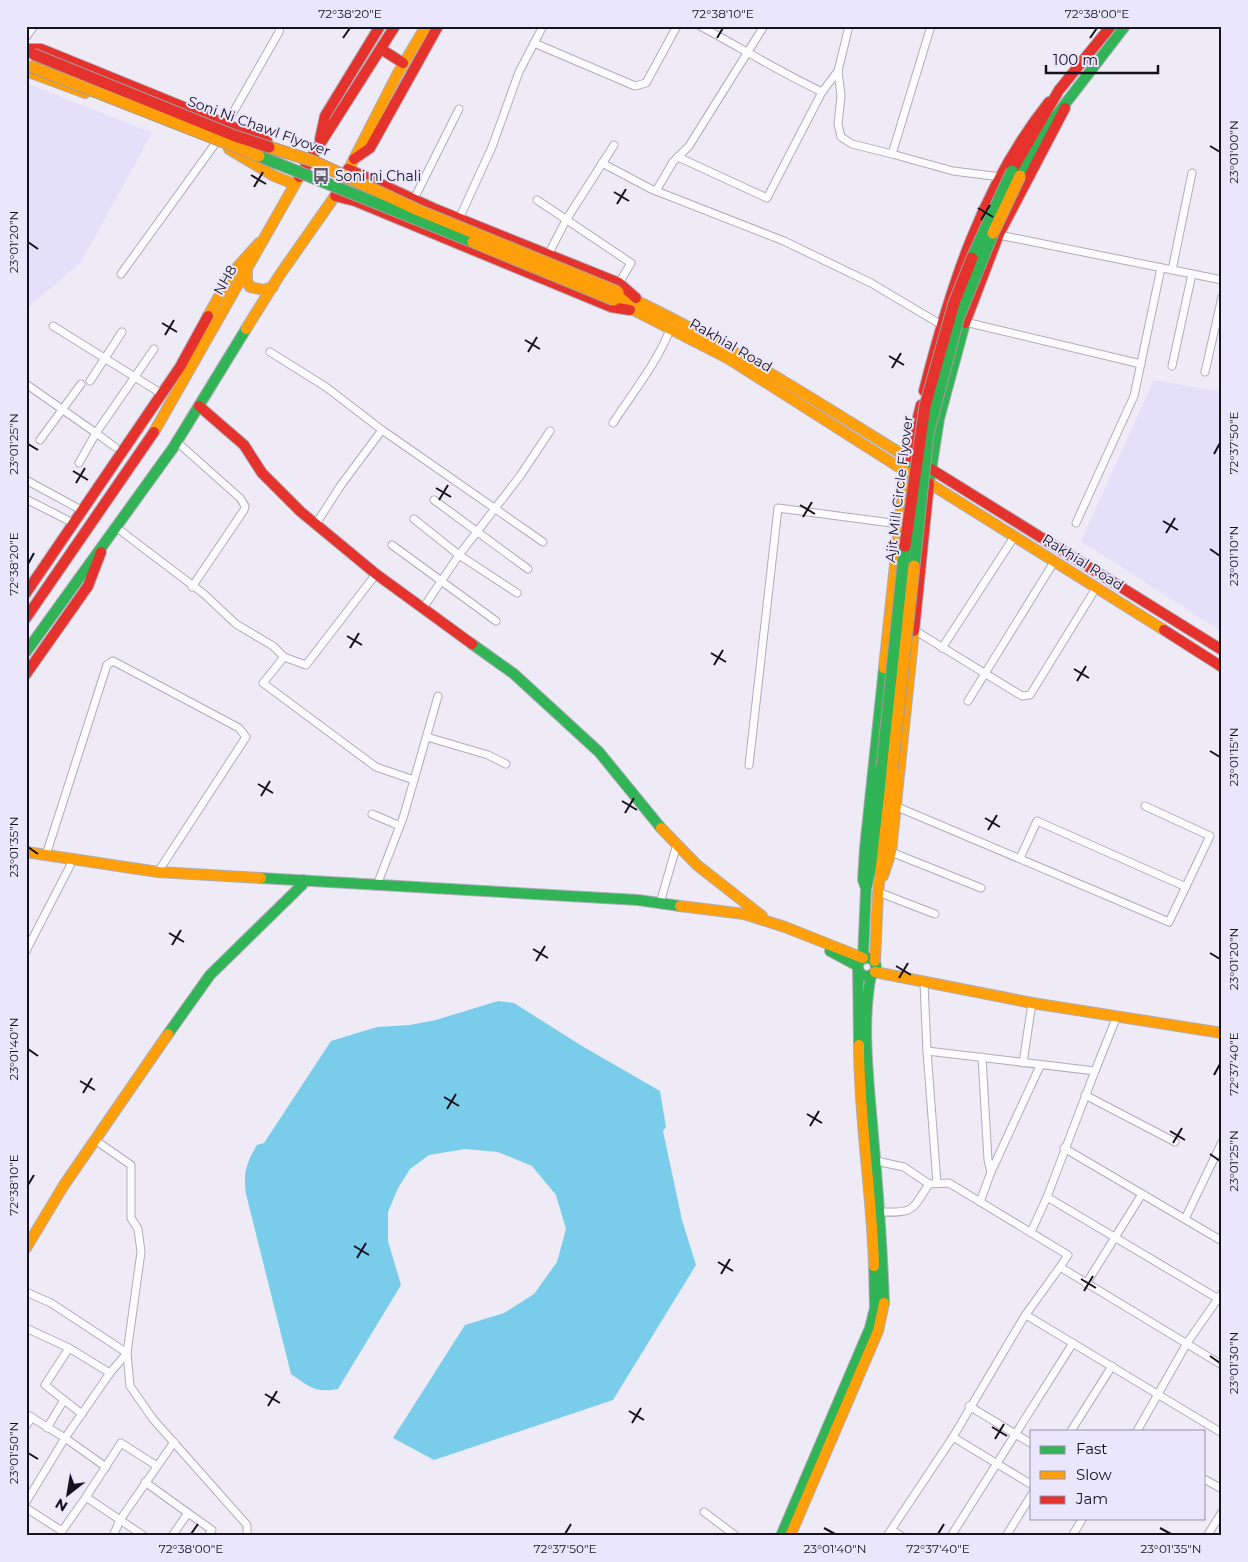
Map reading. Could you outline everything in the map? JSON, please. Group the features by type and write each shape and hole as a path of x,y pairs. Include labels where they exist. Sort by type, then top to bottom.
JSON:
{"main road":[{"path":"319,143 325,116 380,26"},
{"name":"NH8","path":"26,618 153,434 247,271 310,155 382,49 395,26"},
{"path":"26,652 177,442 273,287 335,196 403,63 426,26"},
{"path":"351,164 370,148 438,26"},
{"path":"790,1536 880,1324 884,1309 880,1212 868,1073 866,889 863,880 899,524 908,458 940,324 967,249 999,176 1037,114 1111,26"},
{"path":"781,1536 870,1328 876,1308 873,1225 860,1073 868,967 878,892 891,852 929,483 935,442 965,322 999,235 1021,189 1059,122 1070,96 1125,26"},
{"path":"382,49 403,63"},
{"path":"28,59 41,50 265,141 310,155"},
{"path":"28,59 234,151 274,176 294,184"},
{"name":"Soni Ni Chawl Flyover","path":"28,59 235,136 330,168 418,210 617,292 642,308"},
{"name":"Soni Ni Chawl Flyover","path":"28,59 313,180 379,202 617,292"},
{"name":"Ajit Mill Circle Flyover","path":"866,889 874,854 887,769 928,434 958,319 1016,173 1059,90"},
{"name":"Ajit Mill Circle Flyover","path":"1016,173 1070,96"},
{"path":"351,164 414,200 548,254 617,292"},
{"path":"335,196 355,201 611,307 642,308"},
{"path":"26,593 75,524 180,367 232,273 267,234"},
{"path":"247,271 247,281 250,287 264,290 273,287"},
{"name":"Rakhial Road","path":"642,308 671,327 729,359 906,472 929,483 1222,667"},
{"name":"Rakhial Road","path":"642,308 675,318 734,350 908,458 931,469 1222,650"},
{"path":"199,406 221,422 244,445 262,473 316,524 376,574 514,674 565,719 599,752 630,788 655,822 704,870 770,924"},
{"path":"65,538 77,546"},
{"path":"26,674 88,586 102,548"},
{"name":"Ajit Mill Circle Flyover","path":"878,892 887,769"},
{"path":"26,852 158,872 638,905 770,924"},
{"path":"26,858 70,866 157,877 377,885 660,903 744,914 868,967 924,983 1032,1003 1222,1033"},
{"path":"26,1248 30,1235 94,1140 210,975 303,883"},
{"path":"868,967 956,984 1222,1028"}],"street":[{"path":"26,37 34,26"},
{"path":"226,125 280,32 280,26"},
{"path":"459,219 492,147 519,72 543,26"},
{"path":"534,43 635,86 646,83 677,26"},
{"path":"700,26 750,52 781,73 822,92"},
{"path":"656,191 678,157 689,146 750,52 764,26"},
{"path":"849,26 838,71 841,96 838,124 841,137 852,144 953,171 999,176 1021,189"},
{"path":"892,154 931,26"},
{"path":"678,157 767,198 822,92 838,71"},
{"path":"414,200 459,109"},
{"path":"121,274 215,144"},
{"path":"548,254 566,220 614,145"},
{"path":"602,163 656,191 784,241 871,283 940,324"},
{"path":"1172,270 1192,173"},
{"path":"537,200 630,263 617,292"},
{"path":"999,235 1222,280"},
{"path":"1076,523 1134,396 1161,268"},
{"path":"1172,366 1192,274"},
{"path":"1205,372 1222,297"},
{"path":"965,322 1141,364"},
{"path":"53,326 162,394"},
{"path":"613,423 666,341 671,327"},
{"path":"90,381 122,332"},
{"path":"79,463 96,433 136,378 154,349"},
{"path":"270,352 326,387 382,430 543,542"},
{"path":"26,384 115,446"},
{"path":"40,440 61,408 81,384"},
{"path":"316,524 341,485 382,430"},
{"path":"424,608 459,555 520,476 550,430"},
{"path":"177,442 240,498 245,506 192,587"},
{"path":"26,480 83,512"},
{"path":"26,499 75,524"},
{"path":"434,500 528,569"},
{"path":"749,765 778,508 899,524"},
{"path":"414,519 459,555 517,593"},
{"path":"117,528 192,587 204,594 236,624 273,646 284,657 306,665 376,574"},
{"path":"942,648 1014,537"},
{"path":"392,545 496,621"},
{"path":"968,700 1054,562"},
{"path":"914,630 1022,696 1030,695 1096,588"},
{"path":"284,657 263,683 376,767 414,780"},
{"path":"46,855 107,665 113,661 239,728 246,737 158,872"},
{"path":"377,885 400,826 438,696"},
{"path":"427,737 488,755 506,764"},
{"path":"895,806 1169,922 1210,836 1145,806"},
{"path":"372,814 400,826"},
{"path":"1020,858 1037,821 1186,887"},
{"path":"660,903 677,844"},
{"path":"891,852 981,888"},
{"path":"26,951 70,866"},
{"path":"878,892 935,914"},
{"path":"880,1212 903,1213 914,1208 933,1183 924,983"},
{"path":"1023,1064 1032,1003"},
{"path":"1031,1232 1047,1197 1064,1148 1117,1016"},
{"path":"927,1051 1023,1064 1095,1071"},
{"path":"982,1057 988,1160 991,1172"},
{"path":"980,1202 991,1172 1040,1066"},
{"path":"1086,1095 1175,1142"},
{"path":"94,1140 131,1165 131,1218 138,1230 141,1252 127,1352 130,1386 153,1419 246,1525 247,1536"},
{"path":"1185,1220 1222,1142"},
{"path":"1064,1148 1114,1175 1142,1194 1222,1241"},
{"path":"876,1161 904,1167 933,1183 949,1183 1068,1255 1026,1315 969,1406 952,1437 889,1533 901,1536"},
{"path":"1086,1284 1142,1194"},
{"path":"1047,1197 1220,1297 1187,1343 1138,1430"},
{"path":"1060,1267 1222,1364"},
{"path":"26,1292 52,1303 127,1352"},
{"path":"1026,1315 1222,1433"},
{"path":"26,1328 69,1348 110,1373"},
{"path":"951,1536 1073,1343"},
{"path":"69,1348 45,1386 82,1414"},
{"path":"26,1502 65,1438 110,1373 127,1352"},
{"path":"1072,1430 1112,1366"},
{"path":"47,1428 64,1400"},
{"path":"969,1406 1030,1443"},
{"path":"26,1426 29,1415 106,1466"},
{"path":"952,1437 1030,1485"},
{"path":"113,1536 120,1520 174,1442"},
{"path":"26,1508 62,1531 121,1443 157,1466"},
{"path":"1206,1480 1222,1489"},
{"path":"145,1482 212,1530 208,1536"},
{"path":"86,1496 144,1536"},
{"path":"1006,1536 1030,1497"},
{"path":"704,1512 736,1536"},
{"path":"1207,1536 1222,1512"},
{"path":"172,1536 188,1513"},
{"path":"1072,1536 1081,1520"}],"shaded area":[{"path":"26,83 152,133 81,262 26,309"},
{"path":"1154,380 1222,392 1222,632 1081,541"}],"water":[{"path":"498,1001 514,1003 582,1046 660,1091 666,1127 663,1131 682,1220 696,1265 613,1400 434,1460 393,1438 465,1325 504,1313 534,1294 557,1262 566,1229 556,1195 532,1166 498,1152 465,1149 429,1155 410,1169 398,1188 388,1212 388,1241 401,1285 338,1389 324,1390 308,1386 291,1374 246,1194 245,1174 250,1157 257,1145 264,1143 331,1041 377,1027 410,1025 436,1020"}],"traffic: fast":[{"path":"1020,176 1055,117 1125,26"},
{"path":"259,156 473,242"},
{"path":"972,258 1012,171"},
{"path":"914,566 928,434 958,319 993,233"},
{"path":"914,461 908,458 905,471 929,483 939,419 965,323"},
{"path":"26,652 173,448 246,329"},
{"path":"882,767 905,546"},
{"path":"472,644 514,674 599,752 661,828"},
{"path":"866,888 863,880 865,848 884,668"},
{"path":"863,958 866,889 874,855 882,767"},
{"path":"261,878 638,900 680,906"},
{"path":"168,1034 210,975 302,885 303,880"},
{"path":"830,951 858,966"},
{"path":"863,958 871,958 876,963 876,967 874,974 863,976 858,971 858,963 863,958"},
{"path":"858,969 859,1045"},
{"path":"871,975 866,1034 880,1219 884,1303"},
{"path":"781,1536 870,1328 875,1308 874,1266"}],"traffic: slow":[{"path":"246,329 279,276 335,196 398,73 426,26"},
{"path":"30,66 259,156"},
{"path":"26,71 85,93"},
{"path":"269,147 313,161 418,210 618,292"},
{"path":"229,149 274,176 294,184"},
{"path":"993,233 1020,176"},
{"path":"154,432 299,177"},
{"path":"473,242 614,300"},
{"path":"208,316 232,273 259,243"},
{"path":"247,271 247,281 250,287 264,290 273,287"},
{"path":"618,292 693,329 730,350 908,458"},
{"path":"614,300 729,359 905,471"},
{"path":"884,668 905,471"},
{"path":"929,483 1164,630"},
{"path":"892,770 914,566"},
{"path":"883,876 891,852 914,631"},
{"path":"875,961 878,892 892,770"},
{"path":"661,828 697,865 762,916"},
{"path":"26,852 158,872 261,878"},
{"path":"680,906 744,914 785,927 863,958"},
{"path":"875,972 1032,1003 1222,1033"},
{"path":"26,1248 64,1185 168,1034"},
{"path":"859,1045 861,1100 874,1266"},
{"path":"790,1536 878,1331 884,1303"}],"traffic: jam":[{"path":"320,139 325,116 380,26"},
{"path":"299,177 395,26"},
{"path":"354,159 370,148 438,26"},
{"path":"1012,171 1059,90 1111,26"},
{"path":"26,49 41,49 267,141"},
{"path":"381,49 403,63"},
{"path":"33,54 235,136 269,147"},
{"path":"924,391 945,314 971,239 1005,168 1025,134 1049,102"},
{"path":"965,323 999,234 1065,108"},
{"path":"348,169 435,209 619,283 636,298"},
{"path":"335,196 355,201 611,307 630,310"},
{"path":"905,546 925,406 954,303 972,258"},
{"path":"26,593 180,367 208,316"},
{"path":"908,458 921,405"},
{"path":"199,406 244,445 262,473 301,512 376,574 472,644"},
{"path":"26,618 154,432"},
{"path":"931,469 1222,650"},
{"path":"914,631 929,483"},
{"path":"26,674 88,586 101,552"},
{"path":"1164,630 1222,667"}],"place":[{"name":"Soni ni Chali","path":"321,176"}]}
